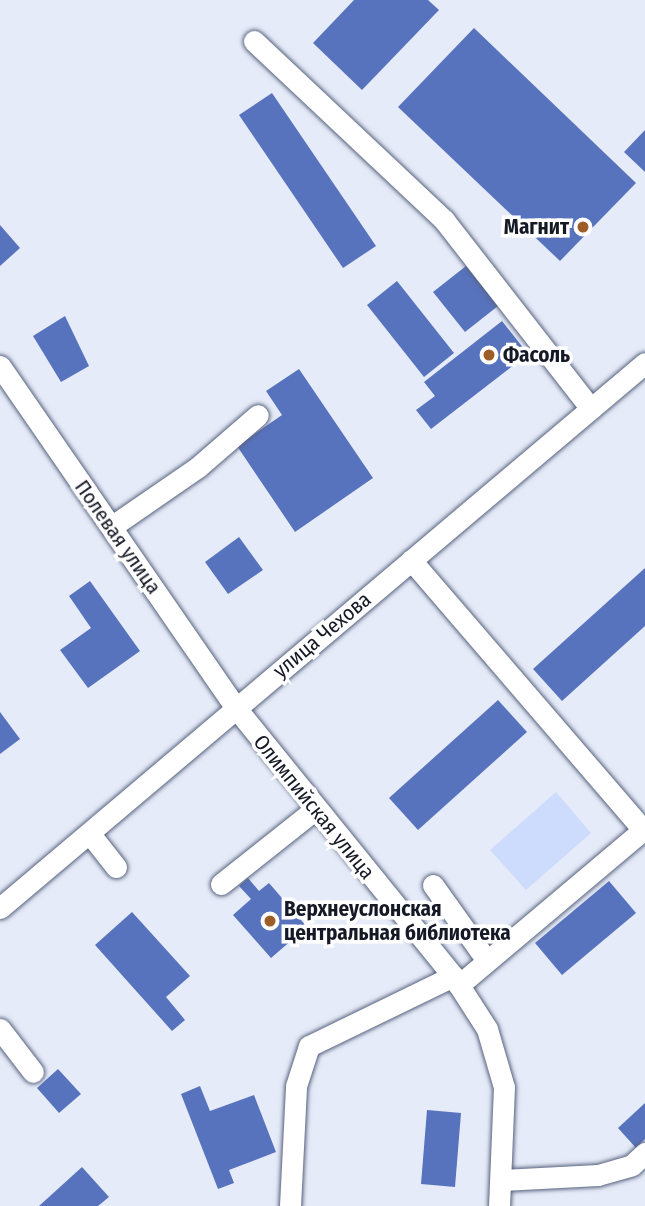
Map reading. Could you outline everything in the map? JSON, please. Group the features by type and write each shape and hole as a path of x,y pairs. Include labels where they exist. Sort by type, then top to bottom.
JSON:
{"street":[{"path":"254,41 444,220 591,409"},
{"name":"улица Чехова","path":"0,908 645,363"},
{"name":"Полевая улица","path":"0,366 236,708"},
{"path":"111,527 198,467 258,415"},
{"path":"290,1206 296,1086 309,1046 456,981 644,829 411,560"},
{"name":"Олимпийская улица","path":"236,708 313,811 456,981 499,1059 506,1127 499,1206"},
{"path":"221,884 313,811"},
{"path":"90,834 116,867"},
{"path":"433,885 485,958"},
{"path":"0,1029 33,1072"},
{"path":"502,1180 597,1175 632,1165 645,1153"}],"shaded area":[{"path":"556,792 591,833 526,890 490,850"}],"building":[{"path":"354,0 428,0 439,10 362,90 313,43"},
{"path":"474,28 636,183 560,261 398,107"},
{"path":"272,93 376,246 343,268 239,115"},
{"path":"645,130 645,172 624,152"},
{"path":"0,225 20,248 0,266"},
{"path":"466,266 498,306 465,332 433,292"},
{"path":"397,281 454,353 424,377 367,305"},
{"path":"65,316 89,366 61,382 33,336"},
{"path":"502,321 528,354 431,429 416,410 435,396 424,382"},
{"path":"299,369 373,478 295,532 237,446 282,415 266,391"},
{"path":"239,537 263,570 228,594 205,562"},
{"path":"645,568 645,626 562,701 533,669"},
{"path":"90,581 140,651 88,688 60,650 91,628 69,596"},
{"path":"498,700 527,732 418,830 389,798"},
{"path":"0,712 20,739 0,754"},
{"name":"Верхнеуслонская центральная библиотека","path":"248,878 259,891 269,883 307,927 271,958 233,915 251,899 239,886"},
{"path":"609,881 636,913 562,975 535,943"},
{"path":"132,912 190,976 166,997 185,1020 172,1031 95,945"},
{"path":"58,1069 81,1094 59,1113 37,1088"},
{"path":"200,1086 210,1111 254,1095 276,1152 229,1170 234,1183 218,1189 181,1094"},
{"path":"645,1103 645,1139 636,1148 618,1128"},
{"path":"427,1110 461,1113 455,1187 421,1184"},
{"path":"82,1167 109,1197 98,1206 39,1206"}],"place":[{"name":"Магнит","path":"583,227"},
{"name":"Фасоль","path":"489,355"},
{"name":"Верхнеуслонская центральная библиотека","path":"270,921"}]}
